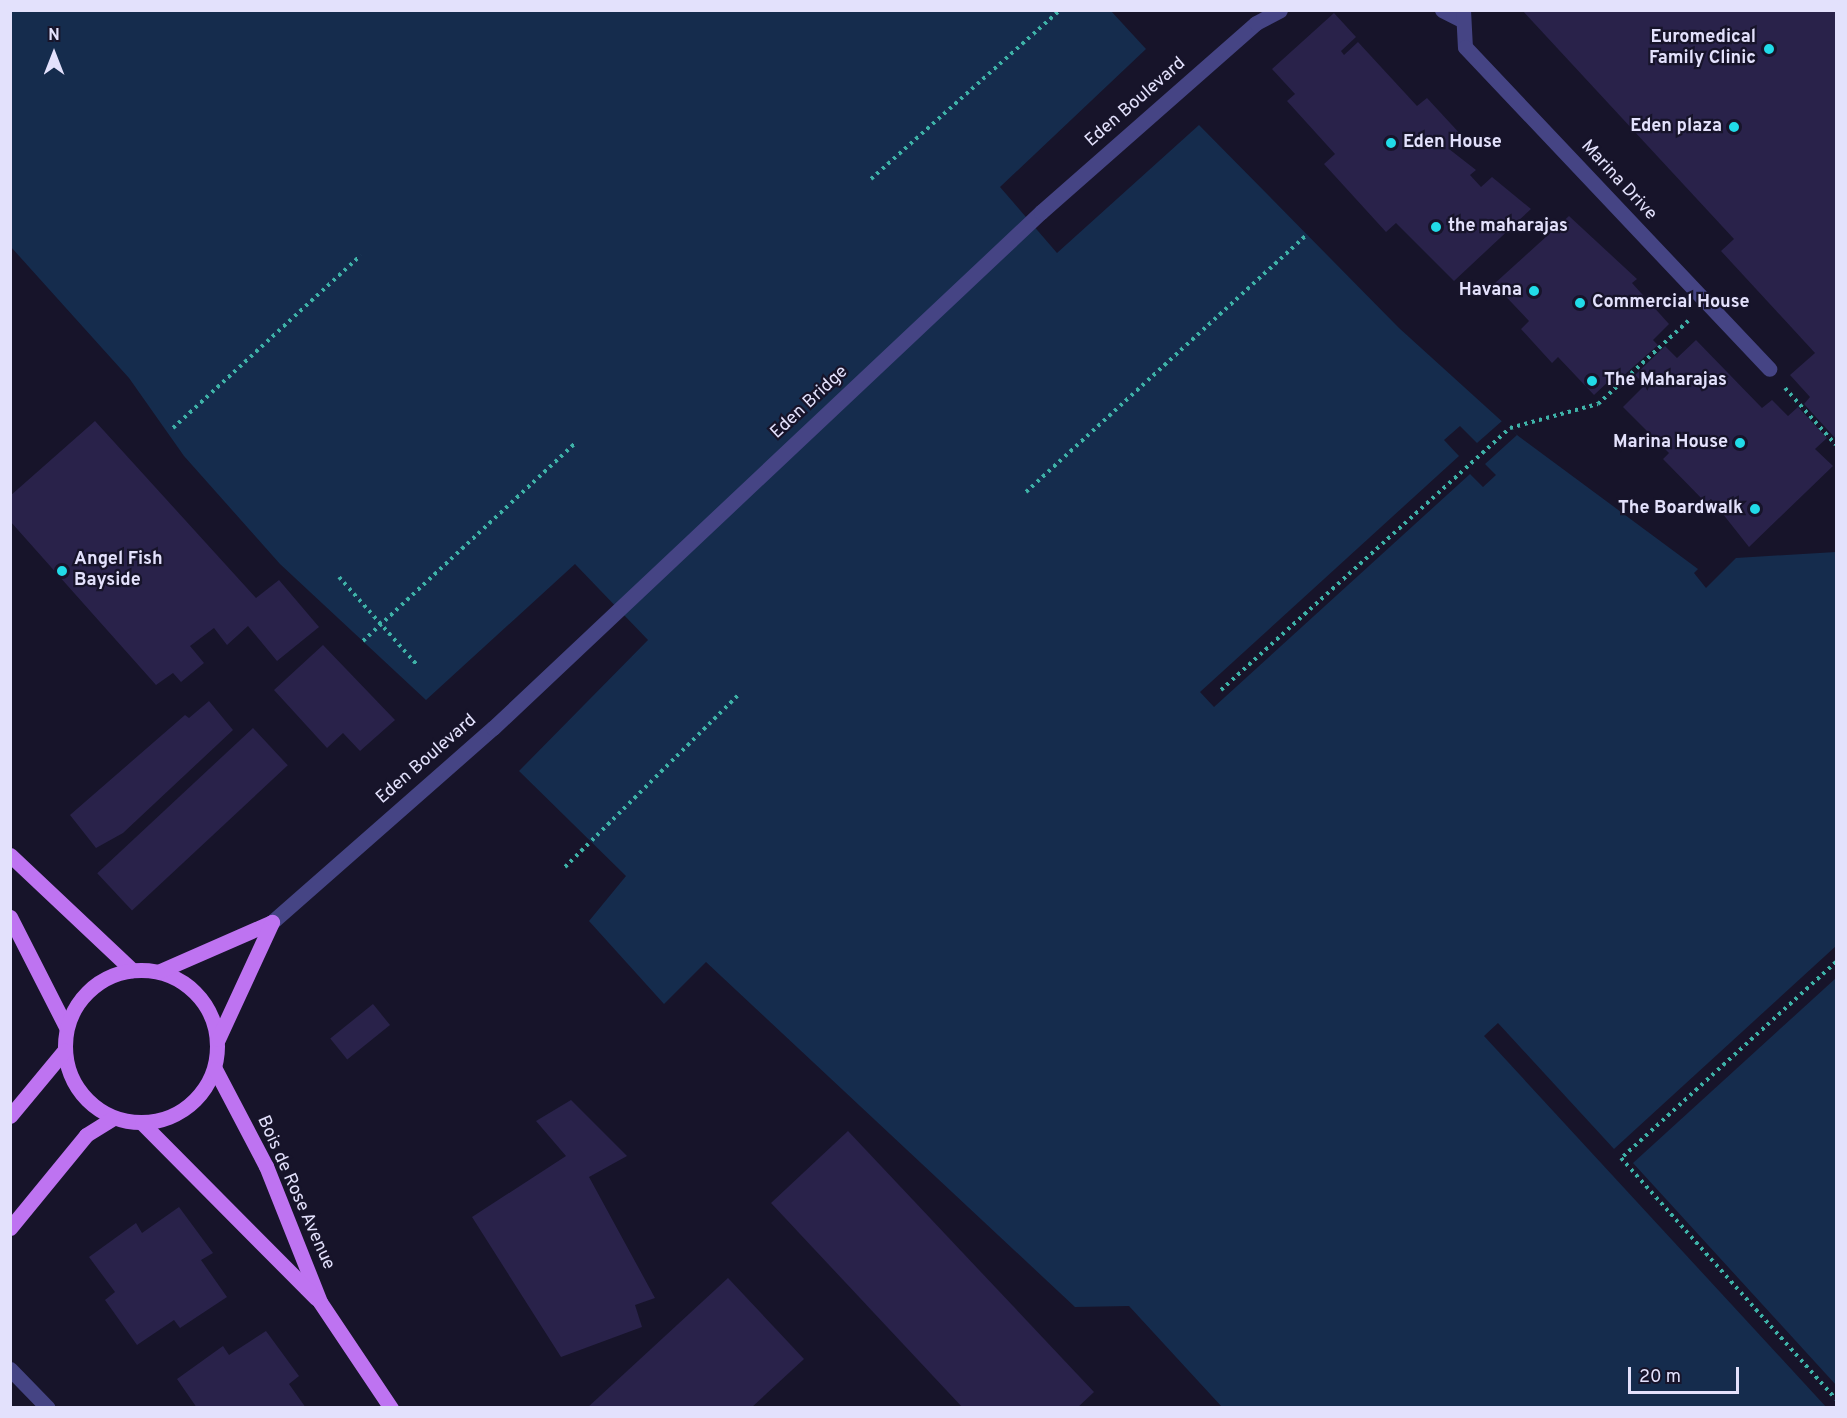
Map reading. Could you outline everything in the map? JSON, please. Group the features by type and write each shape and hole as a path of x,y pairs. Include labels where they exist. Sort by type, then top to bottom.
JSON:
{"main road":[{"path":"10,855 132,970"},
{"path":"10,917 66,1027"},
{"path":"160,971 272,922"},
{"path":"218,1039 206,1003 177,978 160,971 132,970 90,988 66,1027 64,1051 79,1091 113,1118 142,1123 187,1107 215,1069 218,1039 272,922"},
{"path":"10,1116 64,1051"},
{"name":"Bois de Rose Avenue","path":"215,1069 266,1166 320,1302"},
{"path":"10,1227 86,1135 113,1118"},
{"name":"Bois de Rose Avenue","path":"142,1123 320,1302 391,1407"}],"street":[{"name":"Eden Boulevard","path":"1041,212 1260,17 1280,10"},
{"path":"1442,10 1461,15"},
{"name":"Marina Drive","path":"1461,15 1465,47 1768,369"},
{"name":"Eden Bridge","path":"604,623 1041,212"},
{"name":"Eden Boulevard","path":"272,922 604,623"},
{"path":"10,1368 48,1407"}],"path":[{"path":"871,179 1060,10"},
{"path":"1026,492 1306,235"},
{"path":"173,428 361,255"},
{"path":"1221,690 1510,428 1598,404 1707,303"},
{"path":"1768,369 1836,445"},
{"path":"363,641 575,443"},
{"path":"339,577 418,666"},
{"path":"565,867 738,695"},
{"path":"1836,962 1621,1158 1836,1399"}],"water":[{"path":"10,11 1111,11 1146,49 1000,187 1057,253 1199,125 1399,328 1517,435 1698,569 1694,573 1706,588 1736,558 1836,552 1836,1407 1222,1407 1129,1306 1075,1307 706,962 664,1004 589,921 626,876 519,771 648,640 575,564 426,700 280,564 184,456 129,378 11,247"}],"pier":[{"path":"1502,421 1517,435 1485,464 1496,475 1483,487 1470,474 1214,707 1200,692 1459,456 1444,440 1460,426 1477,443"},
{"path":"1836,946 1836,978 1633,1163 1836,1385 1836,1407 1827,1408 1484,1036 1498,1023 1614,1149"}],"building":[{"name":"Eden plaza","path":"1522,10 1836,10 1836,439 1804,404 1810,397 1790,375 1815,353 1721,251 1734,239"},
{"name":"Eden House","path":"1334,13 1356,37 1341,51 1344,55 1358,42 1417,106 1427,98 1463,137 1449,149 1476,170 1470,175 1481,187 1492,177 1531,209 1454,281 1396,223 1386,232 1324,164 1335,154 1287,101 1295,94 1272,69"},
{"name":"Commercial House","path":"1569,216 1637,279 1632,283 1669,324 1653,340 1658,345 1614,384 1610,380 1594,395 1558,357 1552,363 1521,329 1529,321 1494,284"},
{"name":"Marina House","path":"1696,340 1762,408 1772,400 1788,416 1798,407 1827,438 1815,449 1833,466 1749,547 1711,499 1706,503 1663,459 1669,453 1623,407 1645,385 1635,375 1665,346 1677,358"},
{"path":"95,421 256,598 279,580 319,627 277,661 248,626 227,645 214,628 190,646 204,663 181,682 173,673 156,685 10,521 10,496"},
{"path":"323,645 395,720 360,751 343,733 327,748 274,690"},
{"path":"209,701 233,730 123,833 96,848 70,815 185,715 189,718"},
{"path":"253,728 288,765 132,911 97,873"},
{"path":"373,1004 390,1025 347,1060 330,1039"},
{"path":"571,1100 627,1156 589,1177 655,1298 635,1305 642,1327 561,1357 472,1217 566,1156 536,1121"},
{"path":"848,1131 1094,1392 1077,1408 963,1408 771,1203"},
{"path":"179,1207 213,1253 201,1260 227,1297 180,1328 174,1320 137,1345 105,1300 115,1292 89,1257 136,1223 142,1233"},
{"path":"728,1278 804,1359 751,1408 587,1408"},
{"path":"266,1331 299,1376 289,1384 306,1408 197,1408 177,1379 223,1346 229,1355"}],"place":[{"name":"Euromedical Family Clinic","path":"1769,49"},
{"name":"Eden plaza","path":"1734,127"},
{"name":"Eden House","path":"1391,143"},
{"name":"the maharajas","path":"1436,227"},
{"name":"Havana","path":"1534,291"},
{"name":"Commercial House","path":"1580,303"},
{"name":"The Maharajas","path":"1592,381"},
{"name":"Marina House","path":"1740,443"},
{"name":"The Boardwalk","path":"1755,509"},
{"name":"Angel Fish Bayside","path":"62,571"}]}
